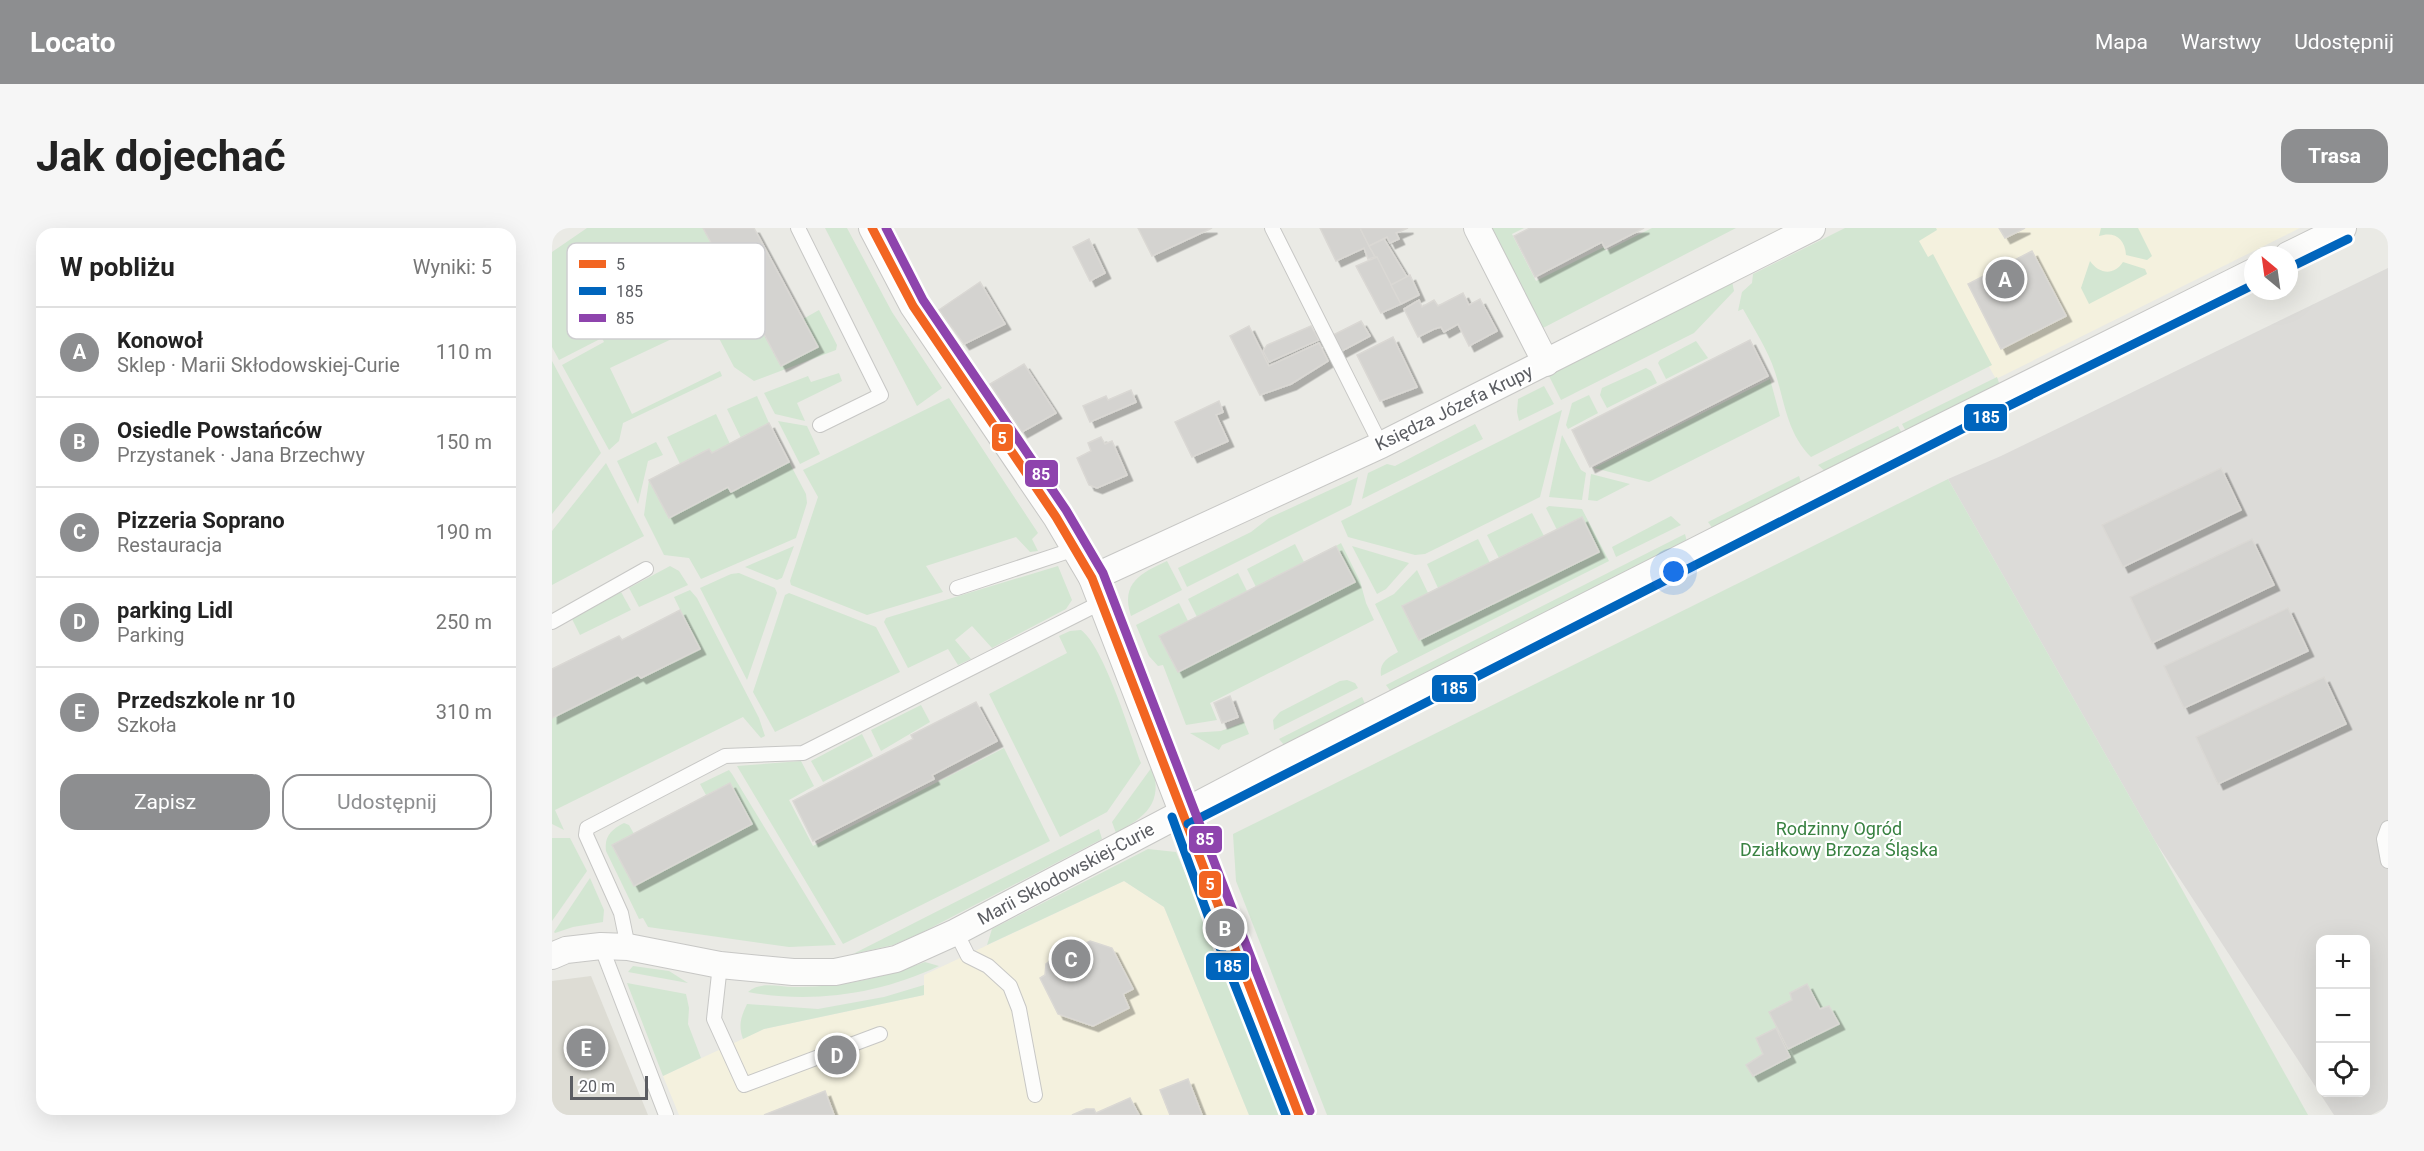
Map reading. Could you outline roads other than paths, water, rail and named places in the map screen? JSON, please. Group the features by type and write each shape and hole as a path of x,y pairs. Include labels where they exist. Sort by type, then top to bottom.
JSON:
{"street":[{"path":"872,228 913,306 1056,517 1092,578 1299,1115"},
{"path":"1477,228 1546,363"},
{"name":"Księdza Józefa Krupy","path":"1092,578 1381,445 1812,228"},
{"path":"2298,250 2343,228"},
{"name":"Marii Skłodowskiej-Curie","path":"552,956 566,950 601,946 628,947 720,965 793,972 835,972 896,959 956,932 1183,813 1780,508 2244,277"}],"lane":[{"path":"798,228 882,395 820,425"},
{"path":"1272,228 1381,445"},
{"path":"957,588 1075,549"},
{"path":"552,622 646,569"},
{"path":"628,947 621,913 586,835 588,828 725,756 802,753 1102,602"},
{"path":"2388,828 2384,839 2388,861"},
{"path":"956,932 968,956 988,966 1010,986 1019,1009 1035,1095"},
{"path":"601,946 666,1115"},
{"path":"720,965 714,1019 744,1085 880,1034"}],"place":[{"name":"Konowoł","path":"2005,279"},
{"name":"Osiedle Powstańców","path":"1225,928"},
{"name":"Pizzeria Soprano","path":"1071,959"},
{"name":"Przedszkole nr 10","path":"586,1048"},
{"name":"parking Lidl","path":"837,1055"}],"park label":[{"name":"Rodzinny Ogród Działkowy Brzoza Śląska","path":"1839,839"}]}
